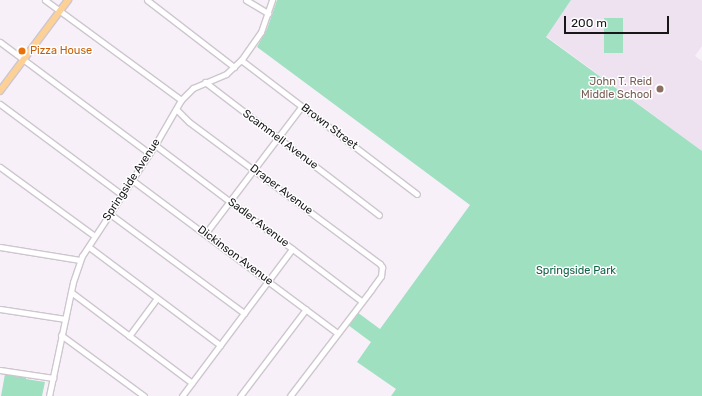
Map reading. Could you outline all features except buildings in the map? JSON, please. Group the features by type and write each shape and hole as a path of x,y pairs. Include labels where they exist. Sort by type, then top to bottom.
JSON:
{"main road":[{"path":"0,91 68,0"}],"street":[{"path":"45,0 181,100"},
{"path":"147,0 234,67"},
{"path":"246,0 268,13"},
{"name":"Springside Avenue","path":"49,396 61,335 80,260 155,146 181,100 193,88 205,82 217,79 241,60 260,32 272,0"},
{"path":"0,42 127,135 149,154"},
{"name":"Brown Street","path":"241,60 417,194"},
{"name":"Scammell Avenue","path":"205,82 379,214"},
{"path":"0,104 122,195"},
{"path":"205,234 301,107"},
{"name":"Draper Avenue","path":"176,109 189,122 380,264 381,273 374,285 361,301"},
{"name":"Sadler Avenue","path":"155,146 361,301"},
{"path":"0,167 92,234"},
{"name":"Dickinson Avenue","path":"132,180 337,333"},
{"path":"110,214 244,313"},
{"path":"0,247 80,260"},
{"path":"89,247 220,345"},
{"path":"182,396 292,249"},
{"path":"71,292 192,383"},
{"path":"129,336 157,298"},
{"path":"290,396 361,301"},
{"path":"0,309 65,319"},
{"path":"240,396 306,310"},
{"path":"61,335 144,396"},
{"path":"0,370 52,378"}],"shaded area":[{"name":"John T. Reid Middle School","path":"571,0 702,0 702,46 695,56 702,61 702,151 546,36"}],"green space":[{"name":"Springside Park","path":"277,0 571,0 546,37 702,151 702,396 391,396 396,389 357,362 371,342 348,325 357,312 380,329 470,205 257,47 267,29"},
{"path":"604,18 623,18 623,53 604,53"},
{"path":"5,374 26,376 26,379 45,382 42,396 1,396"}],"place":[{"name":"Pizza House","path":"22,51"},
{"name":"John T. Reid Middle School","path":"660,89"}]}
